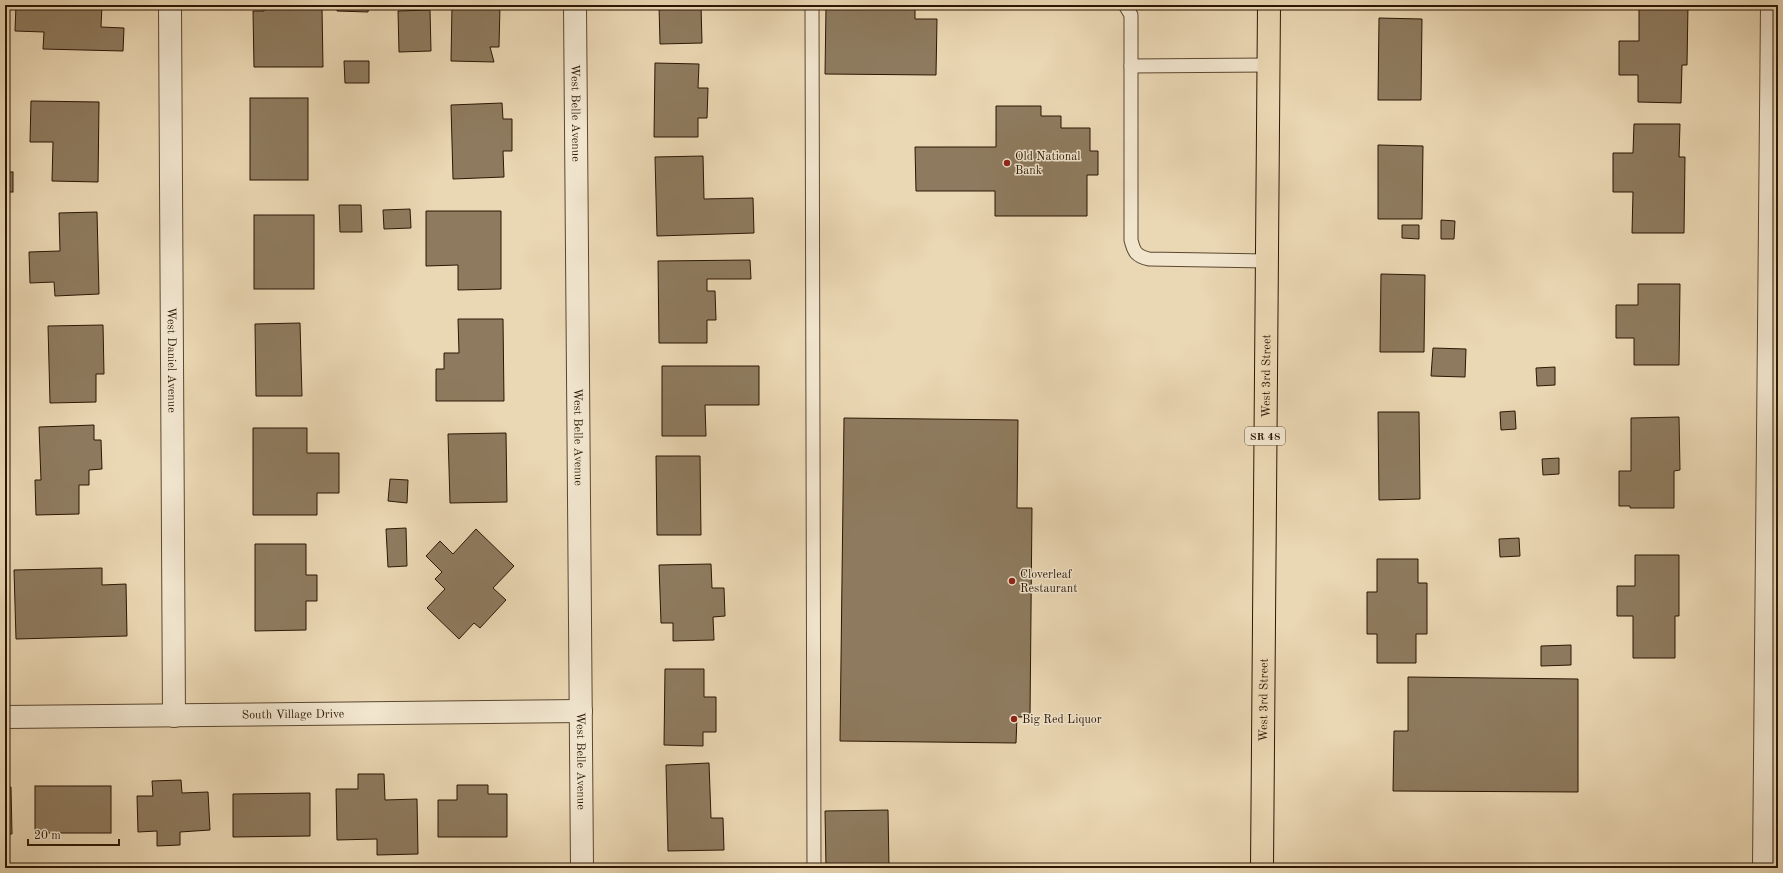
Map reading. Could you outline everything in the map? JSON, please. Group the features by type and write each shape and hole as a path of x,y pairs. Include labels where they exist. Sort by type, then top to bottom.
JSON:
{"main road":[{"name":"West 3rd Street","path":"1262,868 1268,5"}],"street":[{"name":"West Daniel Avenue","path":"170,5 174,716"},
{"name":"West Belle Avenue","path":"575,5 582,868"},
{"path":"1764,868 1772,5"},
{"name":"South Village Drive","path":"5,717 580,711"}],"lane":[{"path":"812,5 814,868"},
{"path":"1125,5 1131,16 1131,240 1133,251 1140,257 1148,259 1267,261"},
{"path":"1131,66 1268,65"}],"building":[{"path":"16,5 102,5 101,27 124,28 123,51 43,49 44,32 15,31"},
{"path":"264,5 308,5 308,8 322,8 323,67 254,67 253,11 264,11"},
{"path":"337,5 369,5 368,12 337,11"},
{"path":"452,5 500,5 499,47 490,47 494,62 451,61"},
{"path":"659,5 701,5 702,43 660,44"},
{"path":"1639,5 1688,5 1687,65 1682,65 1681,103 1638,102 1638,75 1619,75 1619,41 1639,41"},
{"path":"826,7 915,8 915,19 937,19 936,75 825,74"},
{"path":"430,10 431,51 399,52 398,11"},
{"path":"1379,18 1422,19 1421,100 1378,100"},
{"path":"344,61 369,61 369,83 345,83"},
{"path":"655,63 699,64 698,88 708,88 707,118 698,118 698,137 654,137"},
{"path":"250,98 308,98 308,180 250,180"},
{"path":"31,101 99,102 98,182 52,181 53,142 30,142"},
{"path":"502,103 503,119 512,119 512,151 503,151 504,177 453,179 451,105"},
{"name":"Old National Bank","path":"996,106 1041,106 1041,116 1061,116 1061,128 1090,128 1090,151 1098,151 1098,175 1087,175 1087,216 995,216 995,191 916,191 915,147 996,147"},
{"path":"1634,124 1680,124 1679,157 1685,157 1684,233 1632,233 1633,192 1613,192 1613,153 1633,153"},
{"path":"1378,145 1423,146 1422,219 1378,219"},
{"path":"703,156 704,199 753,198 754,233 657,236 655,157"},
{"path":"5,172 13,172 13,192 5,192"},
{"path":"339,205 361,205 362,232 340,232"},
{"path":"410,209 411,228 384,229 383,210"},
{"path":"426,211 501,211 501,289 458,290 458,265 426,266"},
{"path":"97,212 99,294 55,296 54,282 30,283 29,252 60,251 59,213"},
{"path":"254,215 314,215 314,289 254,289"},
{"path":"1441,220 1455,221 1454,239 1441,239"},
{"path":"1402,225 1419,225 1419,239 1402,238"},
{"path":"750,260 751,279 707,279 707,291 715,291 716,320 707,320 707,343 659,343 658,261"},
{"path":"1381,274 1425,275 1424,352 1380,352"},
{"path":"1638,284 1680,284 1679,365 1634,365 1634,338 1616,338 1616,305 1638,305"},
{"path":"458,319 503,319 504,401 436,401 436,369 444,369 444,353 459,353"},
{"path":"300,323 302,396 256,396 255,324"},
{"path":"103,325 104,374 96,374 96,402 50,403 48,326"},
{"path":"1433,348 1466,349 1465,377 1431,376"},
{"path":"662,366 759,366 759,405 705,405 706,436 662,436"},
{"path":"1555,367 1555,385 1537,386 1536,368"},
{"path":"1515,411 1516,429 1501,430 1500,412"},
{"path":"1378,412 1419,412 1420,499 1379,500"},
{"path":"1679,417 1680,470 1674,471 1674,508 1630,508 1630,506 1619,506 1619,471 1631,471 1631,418"},
{"path":"844,418 1018,420 1017,508 1032,508 1030,717 1017,717 1016,743 840,741"},
{"path":"94,425 94,440 101,440 102,469 89,470 89,485 79,485 79,514 36,515 35,480 41,480 39,427"},
{"path":"253,428 307,428 307,453 339,453 339,493 317,493 317,515 253,515"},
{"path":"506,433 507,502 450,503 448,434"},
{"path":"656,456 700,456 701,535 657,535"},
{"path":"1559,458 1559,474 1543,475 1542,459"},
{"path":"390,479 408,480 407,503 388,501"},
{"path":"406,528 407,566 388,567 386,529"},
{"path":"476,529 514,566 493,588 506,600 480,628 474,623 459,639 427,608 445,589 435,579 442,572 426,556 440,541 453,554"},
{"path":"1519,538 1520,556 1500,557 1499,539"},
{"path":"5,542 7,564 5,564"},
{"path":"255,544 306,544 306,575 317,575 317,601 306,601 306,630 255,631"},
{"path":"1635,555 1679,555 1679,616 1675,616 1675,658 1633,658 1633,616 1617,616 1617,586 1635,586"},
{"path":"1377,559 1418,559 1418,583 1427,583 1427,634 1416,634 1416,663 1377,663 1377,634 1367,634 1367,592 1377,592"},
{"path":"711,564 712,588 724,588 725,616 713,617 714,640 673,641 673,623 661,623 659,565"},
{"path":"102,568 102,585 126,584 127,636 16,639 14,570"},
{"path":"1571,645 1571,665 1541,666 1541,646"},
{"path":"665,669 704,669 704,697 716,697 716,732 703,732 703,746 664,745"},
{"path":"1408,677 1578,679 1578,792 1393,791 1394,731 1408,731"},
{"path":"709,763 711,818 723,818 724,850 668,851 666,765"},
{"path":"358,774 384,774 385,800 417,799 418,854 377,855 377,839 337,840 336,789 358,789"},
{"path":"181,780 182,793 208,792 210,830 180,832 180,845 157,846 157,831 138,832 137,796 153,796 152,781"},
{"path":"457,785 488,785 488,794 507,794 507,837 438,837 438,800 457,800"},
{"path":"35,786 111,786 111,833 35,833"},
{"path":"5,787 11,787 12,834 5,834"},
{"path":"310,793 310,836 233,837 233,794"},
{"path":"888,810 889,868 826,868 825,811"}],"place":[{"name":"Old National Bank","path":"1007,163"},
{"name":"Cloverleaf Restaurant","path":"1012,581"},
{"name":"Big Red Liquor","path":"1014,719"}]}
